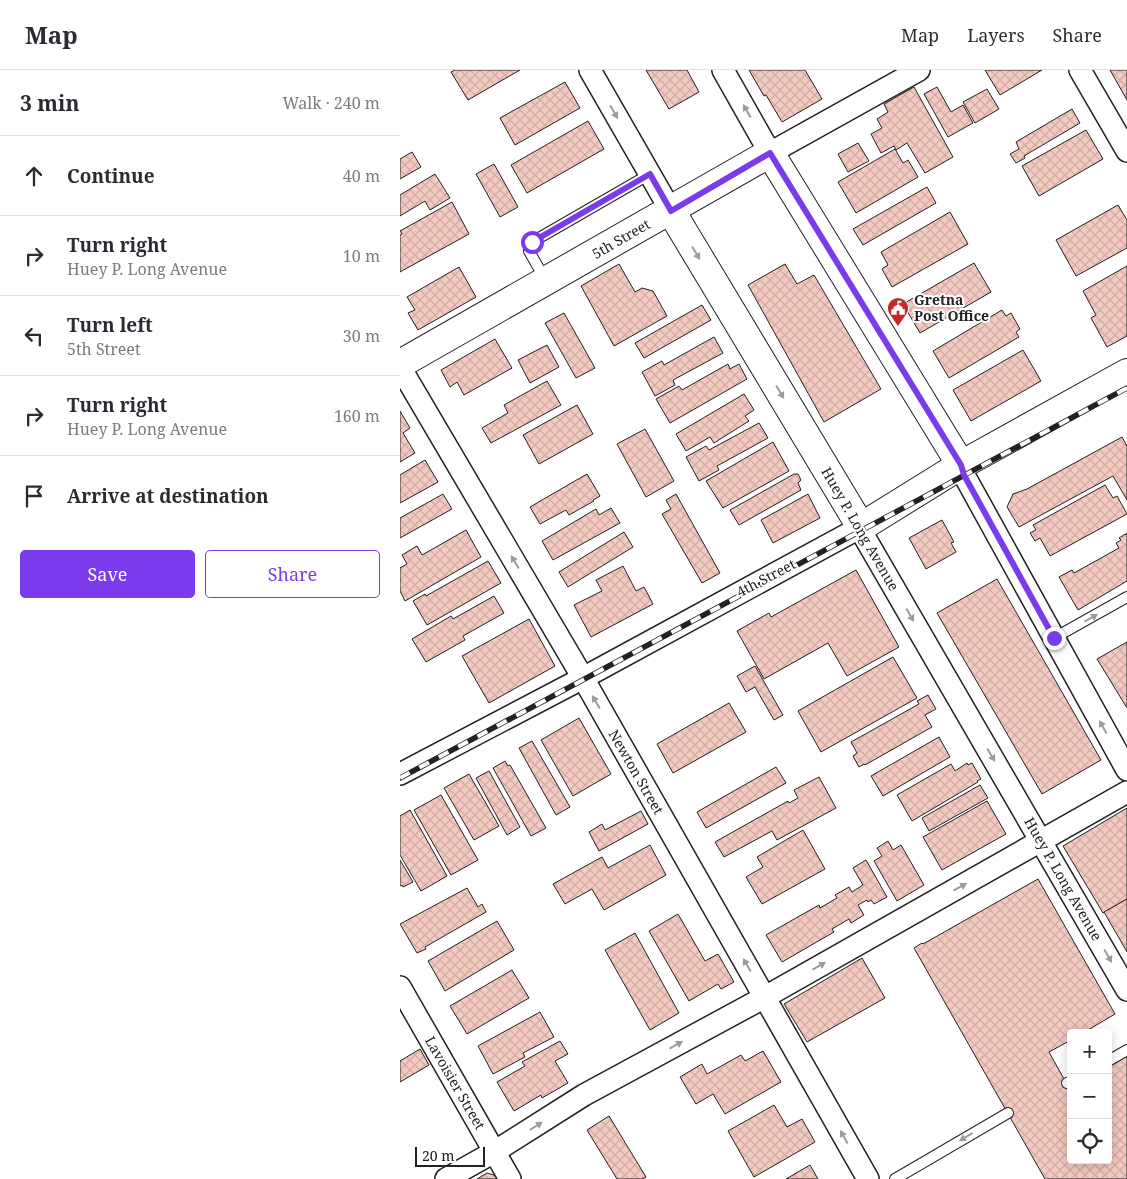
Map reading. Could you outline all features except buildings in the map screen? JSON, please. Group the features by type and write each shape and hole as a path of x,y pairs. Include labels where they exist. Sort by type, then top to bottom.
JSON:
{"main road":[{"name":"5th Street","path":"400,366 770,153"},
{"path":"770,153 961,465"},
{"name":"Huey P. Long Avenue","path":"671,211 861,526"},
{"name":"4th Street","path":"861,526 961,465 1127,373"}],"street":[{"name":"Huey P. Long Avenue","path":"590,70 671,211"},
{"path":"723,70 770,153"},
{"name":"5th Street","path":"770,153 920,70"},
{"path":"1080,70 1127,151"},
{"name":"Newton Street","path":"400,366 582,678 868,1179"},
{"path":"961,465 964,475 1127,770"},
{"name":"Huey P. Long Avenue","path":"861,526 861,531 1127,990"},
{"name":"4th Street","path":"400,774 582,678 861,526"},
{"path":"446,1179 494,1152 584,1095 765,996 1127,792"},
{"name":"Lavoisier Street","path":"400,987 510,1179"}],"lane":[{"path":"546,282 529,251 532,242 650,174"},
{"path":"1054,638 1127,598"},
{"path":"1112,1058 1127,1050"},
{"path":"895,1179 1008,1113"}],"railway":[{"path":"400,778 1127,388"}],"place":[{"name":"Gretna Post Office","path":"898,327"}],"route":[{"path":"532,242 650,174 671,211 770,153 961,465 964,475 1054,638"}]}
